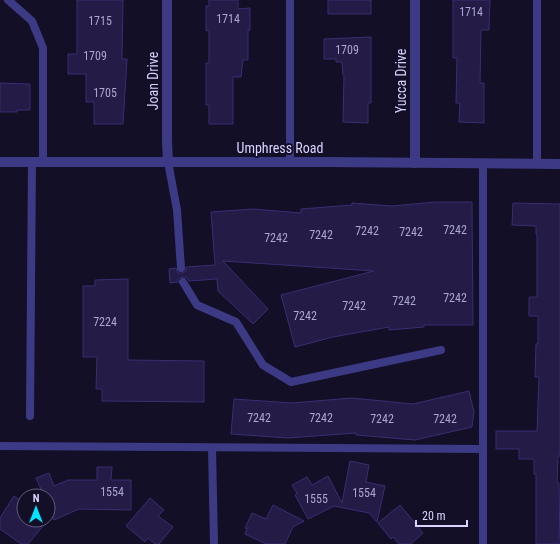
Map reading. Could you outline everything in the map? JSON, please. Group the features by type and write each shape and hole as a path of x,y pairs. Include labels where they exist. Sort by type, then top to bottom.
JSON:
{"street":[{"name":"Joan Drive","path":"167,0 168,162"},
{"name":"Yucca Drive","path":"414,163 415,0"},
{"name":"Umphress Road","path":"0,162 560,164"}],"lane":[{"path":"8,0 32,21 43,48 43,162"},
{"path":"290,0 290,162"},
{"path":"537,0 537,164"},
{"path":"30,416 32,162"},
{"path":"168,162 177,210 181,268"},
{"path":"483,164 483,544"},
{"path":"184,282 197,305 236,322 263,365 291,382 441,350"},
{"path":"0,446 483,449"},
{"path":"212,448 214,544"}],"building":[{"path":"77,0 123,0 122,59 127,59 123,124 94,124 94,102 86,102 86,74 68,74 68,54 77,54"},
{"path":"209,0 238,0 238,9 250,8 248,60 243,60 241,77 233,77 233,124 209,124 209,105 206,105 206,63 209,63 209,30 206,31 206,6 209,6"},
{"path":"328,0 371,0 371,14 328,14"},
{"path":"453,0 490,0 489,30 481,30 480,83 484,83 484,123 459,122 460,103 456,103 457,58 453,58"},
{"path":"371,37 371,103 368,103 368,123 343,122 344,75 342,62 336,62 336,59 324,59 324,39"},
{"path":"0,83 30,84 30,110 0,112"},
{"path":"436,202 472,202 473,325 424,325 424,327 389,330 389,327 333,337 295,347 281,295 374,271 223,261 268,309 253,324 218,291 217,279 189,281 186,277 182,277 178,279 178,282 170,283 169,269 176,268 178,273 182,273 186,271 186,267 215,265 211,212 253,209 301,213 301,209 352,205 352,203 392,206"},
{"path":"513,203 560,204 560,456 558,456 557,483 559,483 560,491 559,544 536,544 536,474 534,474 534,459 519,459 519,449 496,449 496,431 537,431 539,377 535,377 536,344 538,344 538,316 529,316 529,297 537,297 537,234 536,226 512,225"},
{"path":"128,279 128,360 204,361 204,402 102,401 102,389 96,389 97,357 83,357 83,286 95,286 95,280"},
{"path":"469,391 474,412 472,427 415,440 356,435 356,433 288,438 231,434 234,399 292,403 352,398 413,404"},
{"path":"350,461 369,465 366,482 385,486 377,522 369,513 334,506 308,519 295,495 297,493 292,485 307,477 312,485 328,476 342,503"},
{"path":"97,467 112,467 111,480 131,480 131,510 79,509 56,519 56,488 40,488 36,478 49,473 54,486 68,480 97,480"},
{"path":"14,496 16,497 16,528 41,528 28,544 21,544 0,529 0,518"},
{"path":"150,498 164,510 158,516 173,527 159,544 155,544 148,538 145,542 126,526"},
{"path":"273,505 304,521 293,527 285,544 266,544 245,534 247,529 245,528 252,513 266,519"},
{"path":"400,505 423,533 411,544 399,544 393,537 391,539 378,523"}]}
